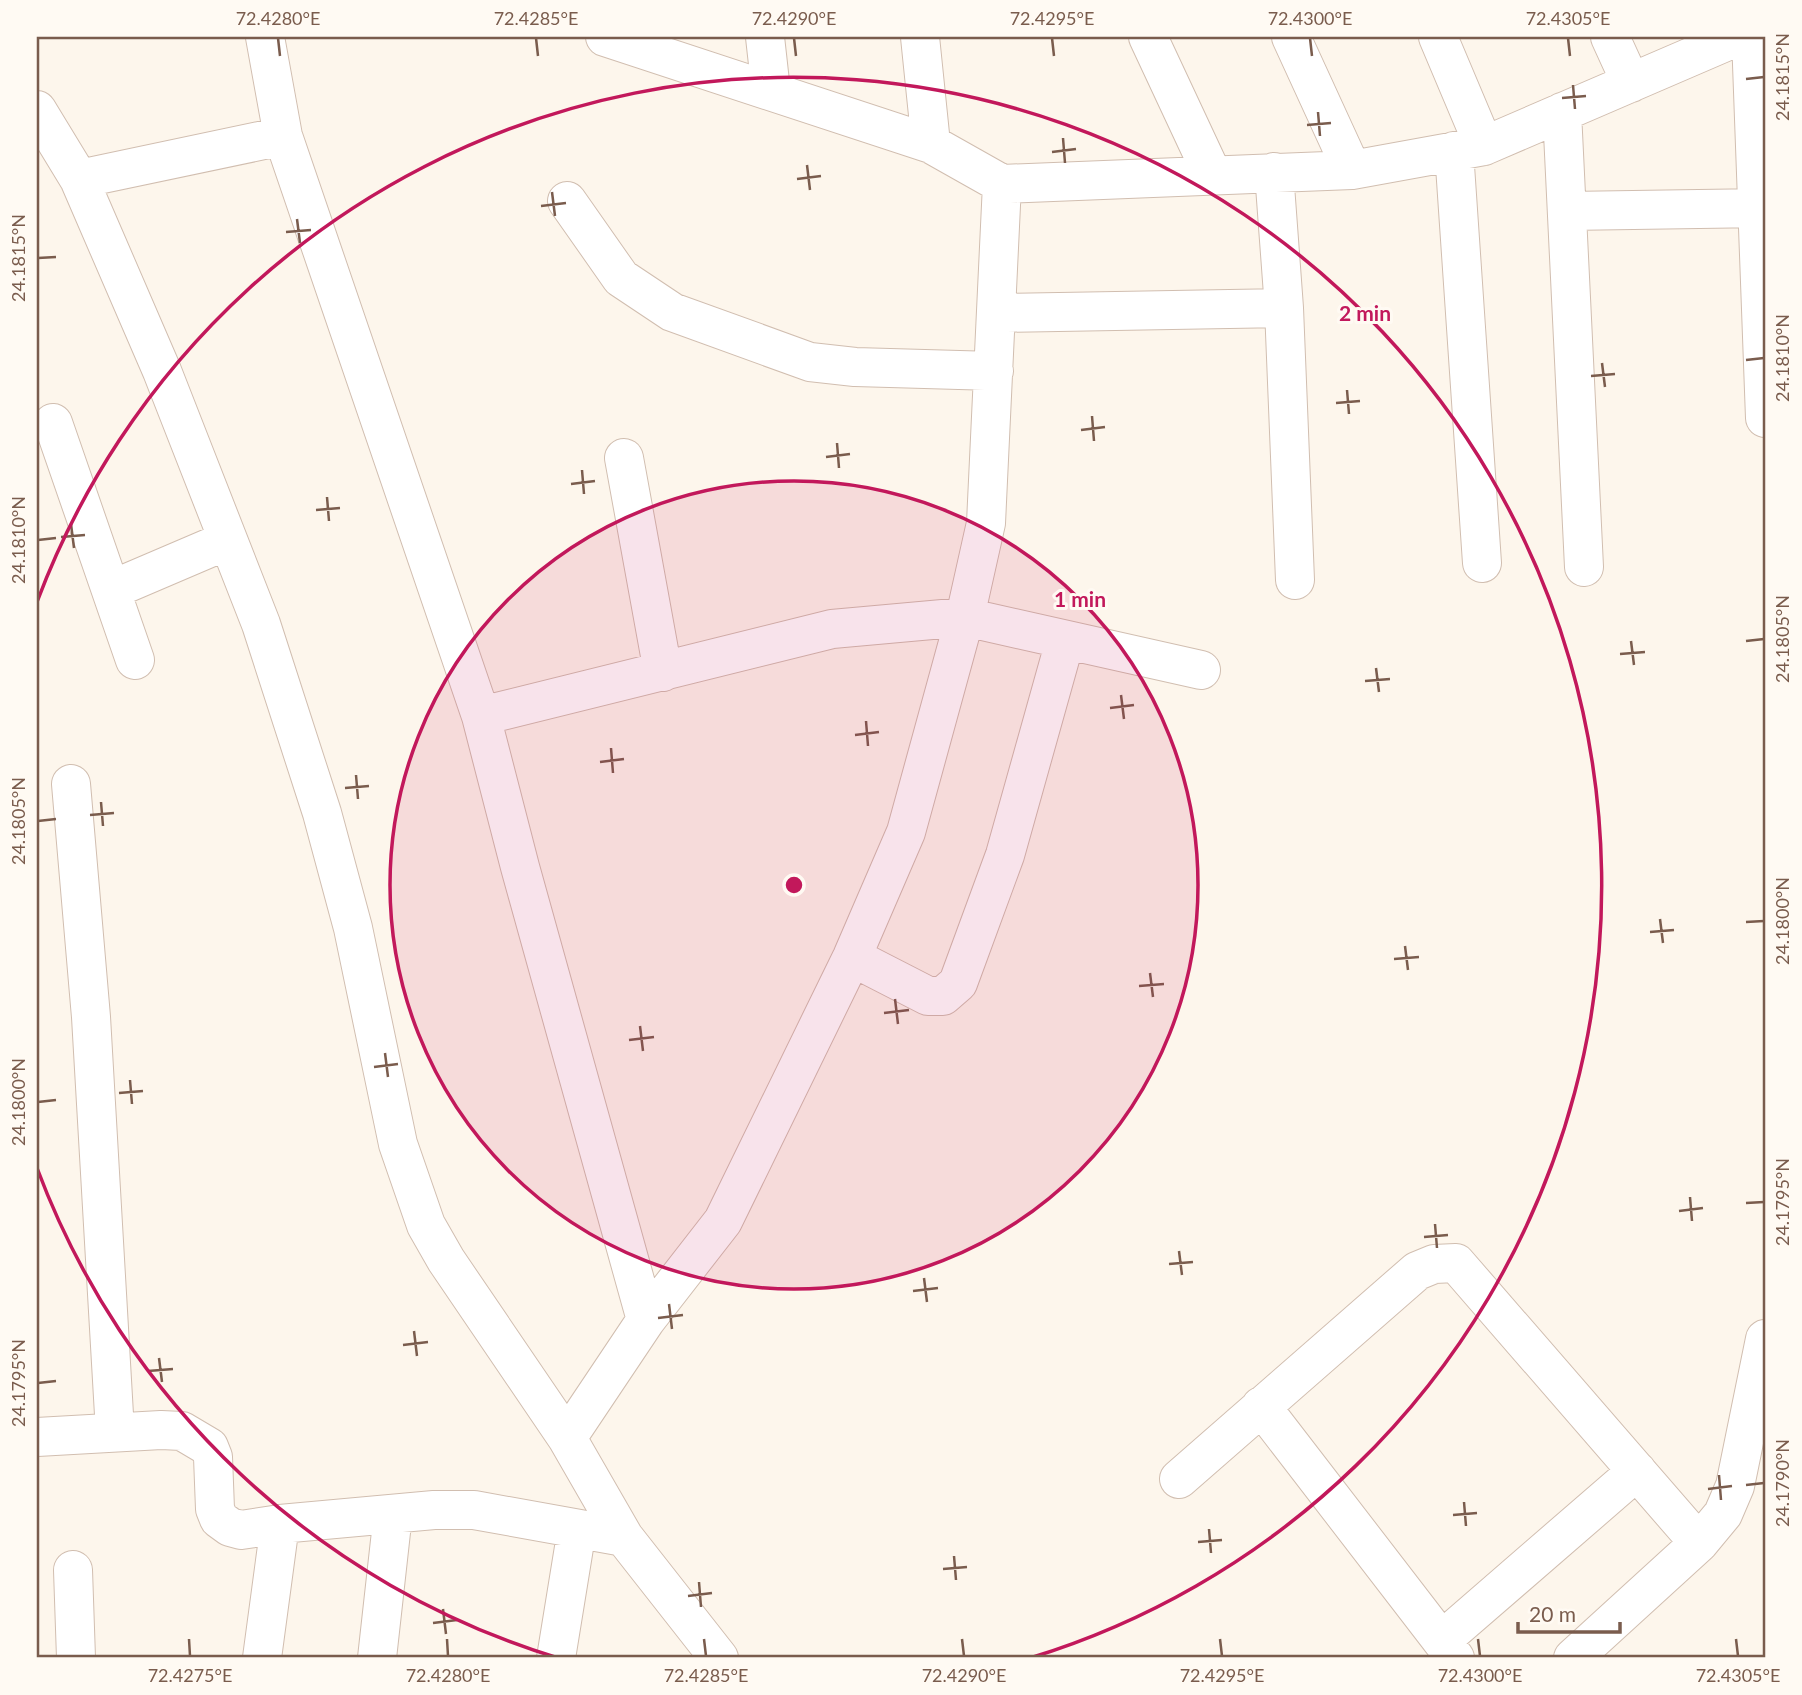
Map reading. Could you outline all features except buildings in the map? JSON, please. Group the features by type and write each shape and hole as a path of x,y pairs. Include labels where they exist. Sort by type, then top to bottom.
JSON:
{"street":[{"path":"265,37 283,136 481,716 520,867 646,1320"},
{"path":"605,37 931,144 1002,184 1352,170 1469,148 1562,112 1737,37"},
{"path":"765,37 771,91"},
{"path":"920,37 931,144"},
{"path":"1148,37 1212,174"},
{"path":"1291,37 1352,170"},
{"path":"1438,37 1469,148 1482,563"},
{"path":"1610,37 1631,83"},
{"path":"1751,37 1761,208 1765,418"},
{"path":"37,110 79,179 162,371 261,624 322,813 353,928 398,1144 426,1225 446,1260 567,1438 624,1537 719,1658"},
{"path":"1562,112 1584,567"},
{"path":"79,179 283,136"},
{"path":"1273,172 1284,308 1295,580"},
{"path":"567,1438 646,1320 723,1221 852,957 906,832 965,617 986,523 1002,184"},
{"path":"567,201 621,278 672,312 810,362 855,367 994,370"},
{"path":"1567,211 1761,208"},
{"path":"996,313 1284,308"},
{"path":"53,423 135,660"},
{"path":"624,458 663,672"},
{"path":"111,590 228,540"},
{"path":"481,716 832,629 965,617 1201,670"},
{"path":"852,957 928,996 943,996 958,983 1005,855 1065,641"},
{"path":"71,784 91,1017 115,1432"},
{"path":"1179,1479 1417,1271 1434,1264 1456,1263 1699,1543"},
{"path":"1573,1658 1699,1543 1723,1514 1735,1486 1765,1339"},
{"path":"1261,1406 1448,1649 1637,1471"},
{"path":"37,1437 182,1431 209,1447 213,1457 215,1509 219,1519 230,1527 241,1530 434,1510 474,1510 624,1537"},
{"path":"377,1658 393,1514"},
{"path":"262,1658 280,1524"},
{"path":"556,1658 577,1529"},
{"path":"73,1570 76,1658"}]}
